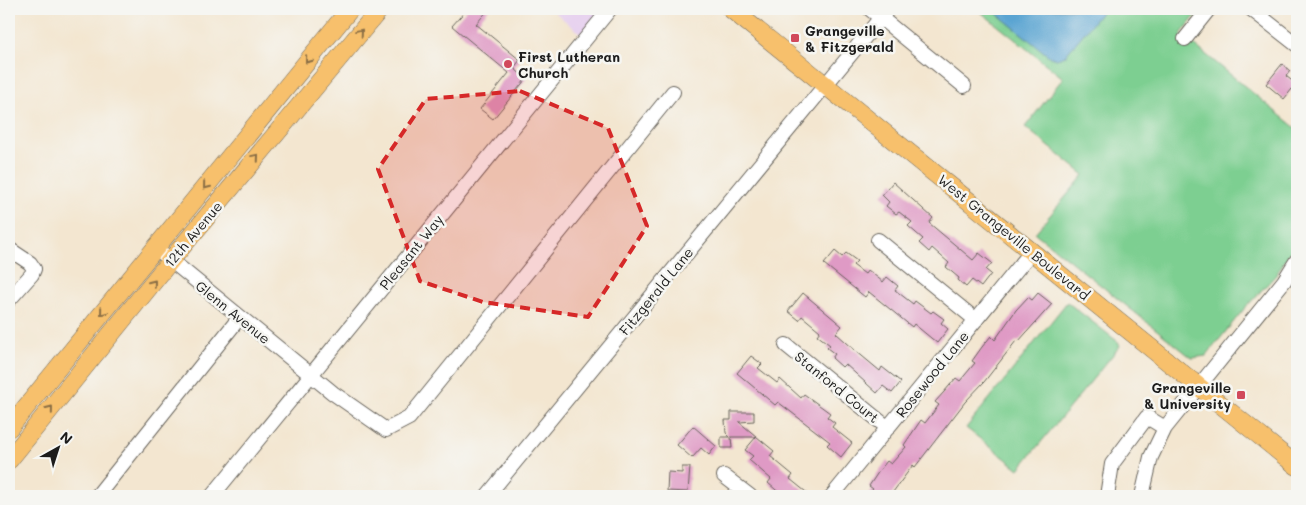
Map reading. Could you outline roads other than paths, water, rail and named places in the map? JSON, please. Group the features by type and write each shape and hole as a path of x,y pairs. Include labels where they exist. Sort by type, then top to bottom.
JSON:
{"main road":[{"name":"12th Avenue","path":"9,428 350,9"},
{"name":"12th Avenue","path":"9,460 171,260 380,9"},
{"name":"West Grangeville Boulevard","path":"731,9 1297,466"}],"street":[{"name":"Pleasant Way","path":"212,496 610,9"},
{"path":"1185,39 1209,9"},
{"path":"1251,9 1297,45"},
{"name":"Fitzgerald Lane","path":"487,496 825,85 879,12"},
{"path":"879,12 964,86"},
{"name":"Glenn Avenue","path":"156,248 311,375 386,430 409,418 673,92"},
{"path":"878,240 976,320"},
{"path":"9,249 30,263 34,269 32,274 9,300"},
{"name":"Rosewood Lane","path":"832,496 1032,252"},
{"path":"1142,496 1151,457 1165,428 1296,266"},
{"path":"97,496 240,317"},
{"name":"Stanford Court","path":"786,345 888,428"},
{"path":"1107,496 1112,464 1147,417 1165,428"},
{"path":"724,476 750,496"}],"water":[{"path":"991,9 1104,9 1065,56 1057,59 1050,57"}],"place":[{"name":"Grangeville & Fitzgerald","path":"795,38"},
{"name":"First Lutheran Church","path":"508,64"},
{"name":"Grangeville & University","path":"1241,395"}]}
